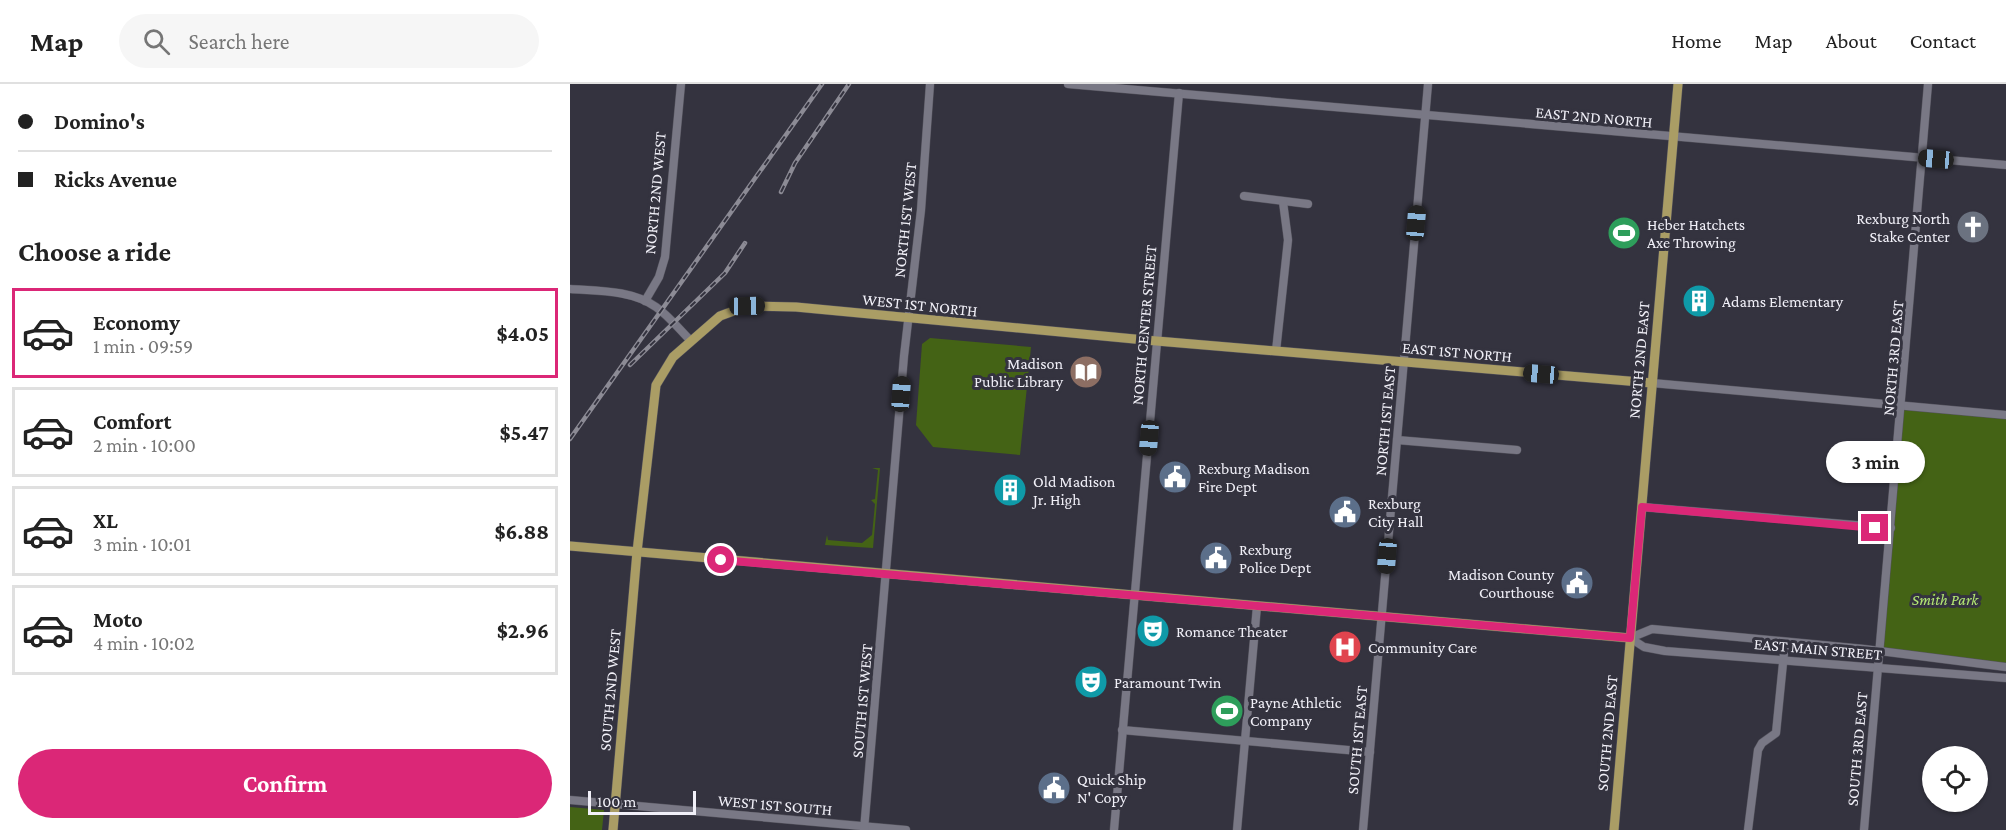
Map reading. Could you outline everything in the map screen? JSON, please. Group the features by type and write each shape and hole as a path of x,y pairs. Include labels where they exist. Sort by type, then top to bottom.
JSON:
{"main road":[{"name":"NORTH 2ND EAST","path":"1630,638 1678,84"},
{"name":"WEST 1ST NORTH","path":"637,552 652,407 660,375 690,339 720,316 747,306 796,307 1156,341"},
{"name":"EAST 1ST NORTH","path":"1156,341 1652,383"},
{"name":"EAST MAIN STREET","path":"570,546 1630,638"},
{"name":"SOUTH 2ND WEST","path":"613,830 637,552"},
{"name":"SOUTH 2ND EAST","path":"1614,830 1630,638"}],"street":[{"name":"NORTH 2ND WEST","path":"645,301 659,277 665,257 681,84"},
{"name":"NORTH 1ST WEST","path":"886,574 908,319 921,210 930,84"},
{"name":"EAST 2ND NORTH","path":"1068,84 2006,165"},
{"name":"NORTH 1ST EAST","path":"1382,616 1428,84"},
{"name":"NORTH 3RD EAST","path":"1878,670 1928,84"},
{"name":"NORTH CENTER STREET","path":"1114,830 1179,93"},
{"path":"1244,196 1308,204"},
{"path":"1276,351 1288,240 1283,202"},
{"path":"570,288 616,292 645,301 658,308 690,339"},
{"name":"EAST 1ST NORTH","path":"1652,383 2006,415"},
{"path":"1397,440 1517,450"},
{"path":"1642,507 1891,528"},
{"name":"SOUTH 1ST WEST","path":"864,828 886,574"},
{"path":"1238,830 1257,606"},
{"name":"SOUTH 1ST EAST","path":"1363,830 1382,616"},
{"name":"EAST MAIN STREET","path":"1630,638 1652,629 2006,667"},
{"name":"EAST MAIN STREET","path":"1630,638 1644,647 1665,651 1878,670 2006,678"},
{"path":"1748,830 1758,750 1762,743 1776,733 1785,643"},
{"name":"SOUTH 3RD EAST","path":"1864,830 1878,670"},
{"path":"1122,730 1370,752"},
{"name":"WEST 1ST SOUTH","path":"570,800 615,806 906,830"}],"green space":[{"path":"930,338 1031,347 1020,455 933,447 916,425 922,344"},
{"name":"Smith Park","path":"1902,405 2006,415 2006,667 1880,652"},
{"path":"872,468 880,468 873,548 825,545 827,535 828,540 862,543 872,535 875,504 871,500 875,499 878,470"},
{"path":"570,807 604,810 602,830 570,830"}],"railway":[{"path":"570,439 822,84"},
{"path":"781,192 795,163 849,84"},
{"path":"630,365 725,273 745,243"}],"place":[{"name":"Rexburg North Stake Center","path":"1973,227"},
{"name":"Heber Hatchets Axe Throwing","path":"1624,233"},
{"name":"Adams Elementary","path":"1699,301"},
{"name":"Madison Public Library","path":"1086,372"},
{"name":"Rexburg Madison Fire Dept","path":"1175,477"},
{"name":"Old Madison Jr. High","path":"1010,490"},
{"name":"Rexburg City Hall","path":"1345,512"},
{"name":"Rexburg Police Dept","path":"1216,558"},
{"name":"Madison County Courthouse","path":"1577,583"},
{"name":"Romance Theater","path":"1153,631"},
{"name":"Community Care","path":"1345,647"},
{"name":"Paramount Twin","path":"1091,682"},
{"name":"Payne Athletic Company","path":"1227,711"},
{"name":"Quick Ship N' Copy","path":"1054,788"}],"route":[{"path":"721,560 1630,638 1642,507 1875,528"}]}
